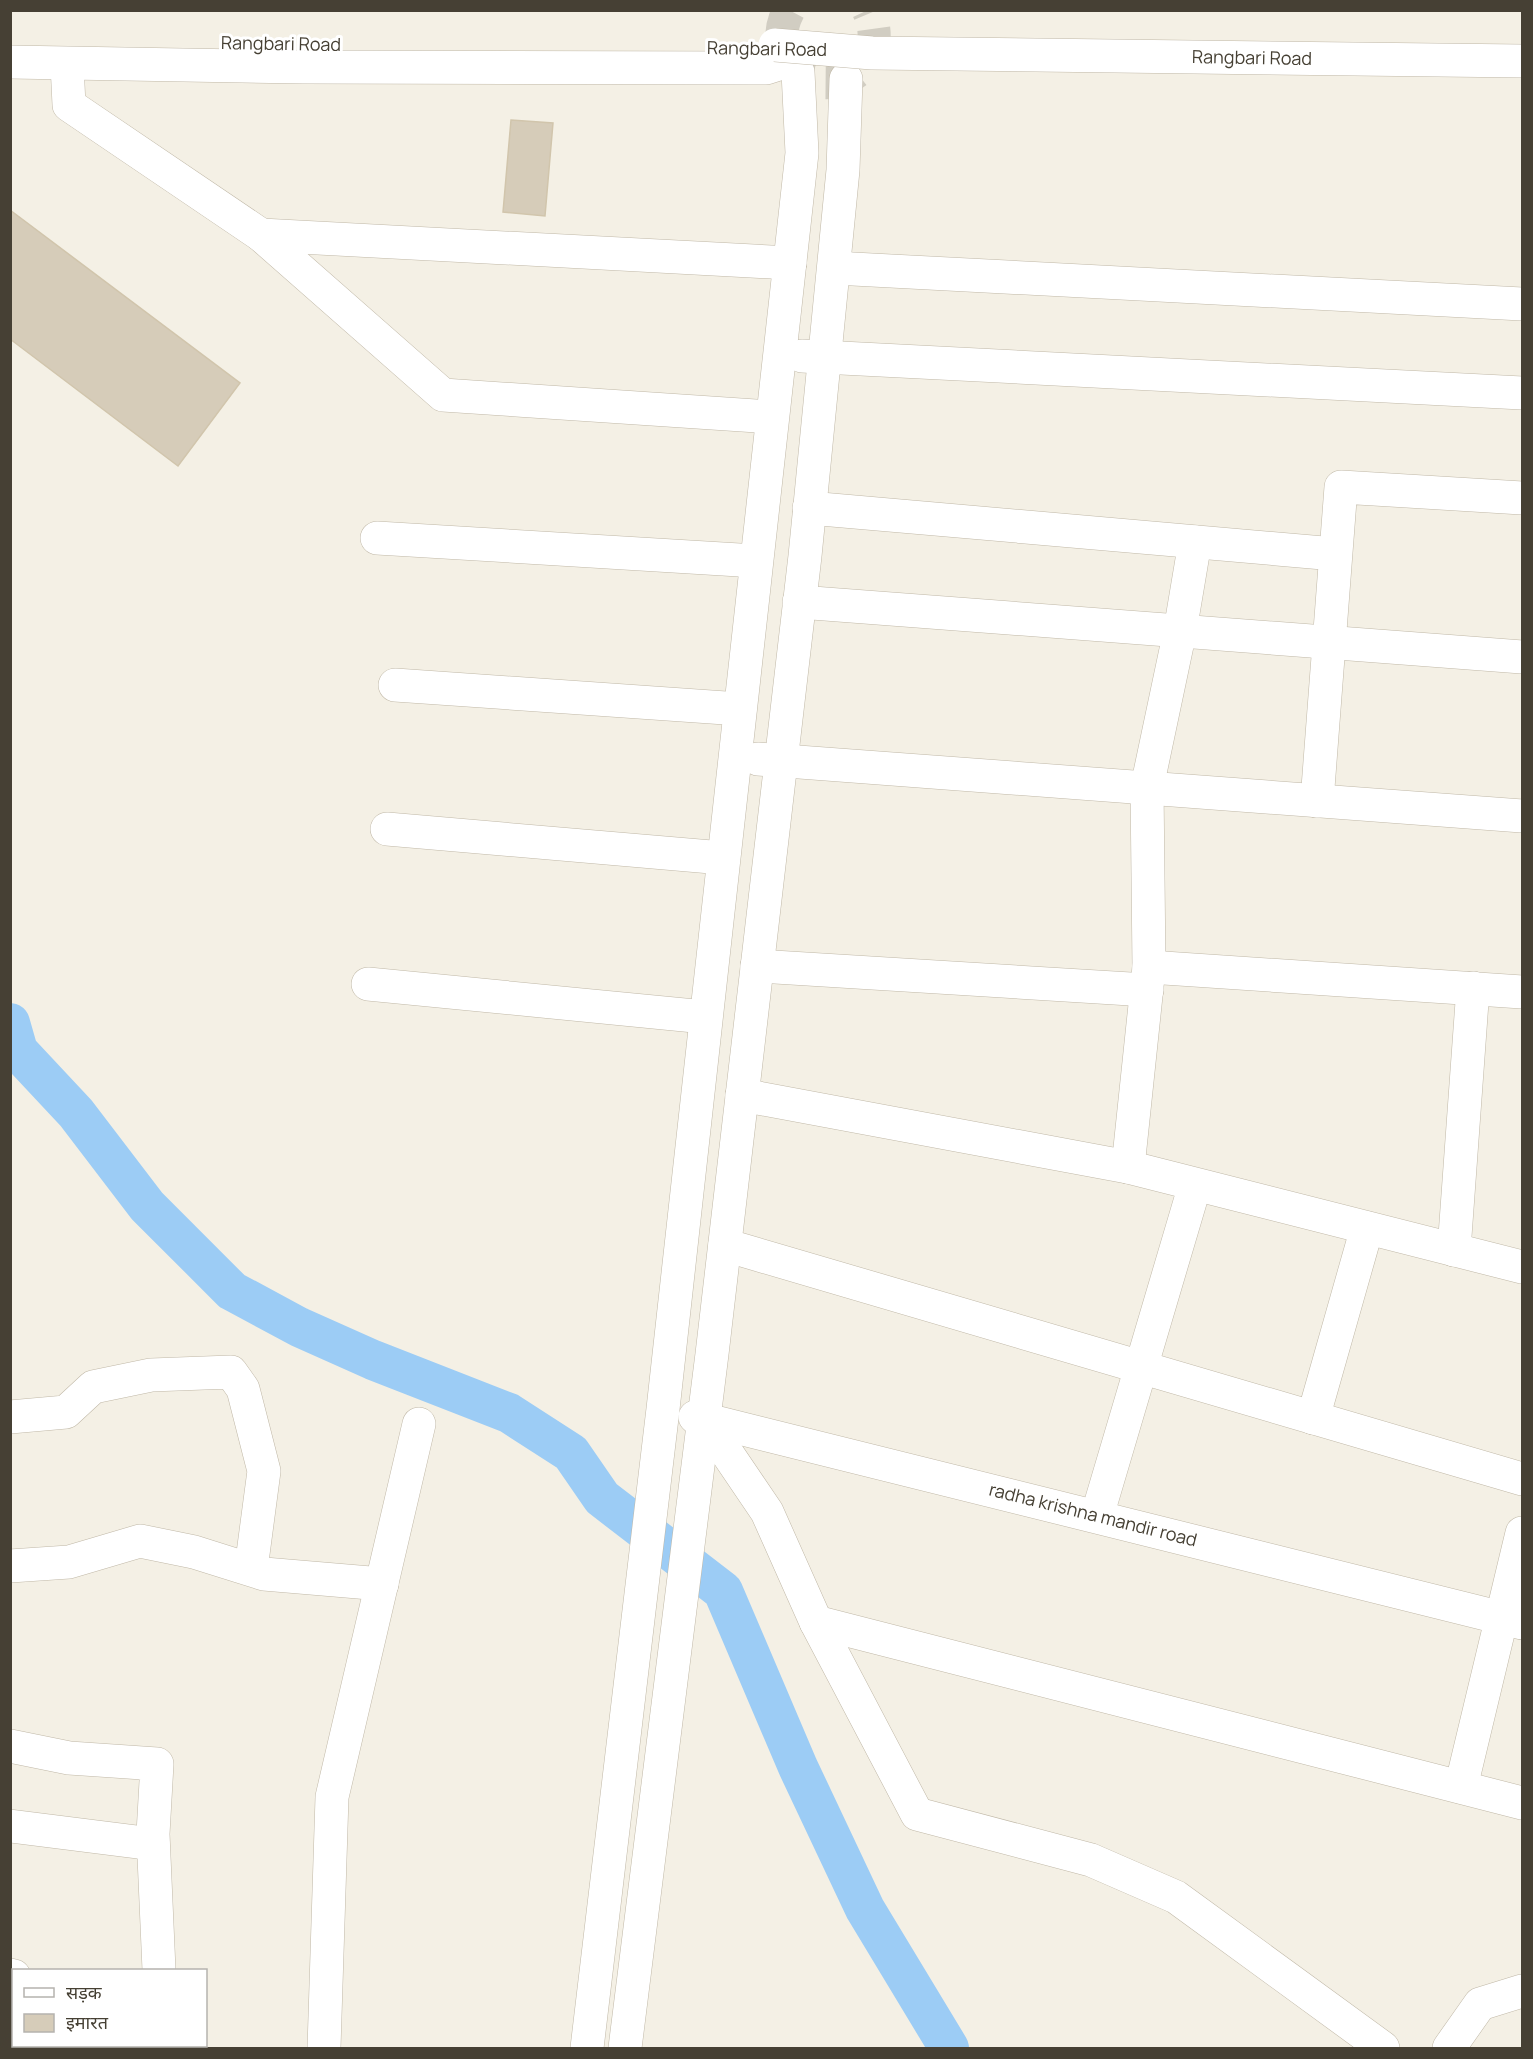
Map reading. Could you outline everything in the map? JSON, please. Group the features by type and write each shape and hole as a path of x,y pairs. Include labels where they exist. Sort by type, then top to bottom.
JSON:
{"street":[{"name":"Rangbari Road","path":"10,40 640,50 775,45 872,53 1522,61"},
{"path":"10,62 303,67 766,68 793,66 802,153 661,1421 587,2049"},
{"path":"67,64 69,105 261,235 443,395 772,417"},
{"path":"625,2049 725,1245 810,508 843,170 846,79"},
{"path":"261,235 790,263"},
{"path":"834,268 1522,304"},
{"path":"779,355 1522,393"},
{"path":"1317,801 1341,487 1522,498"},
{"path":"810,508 1335,554"},
{"path":"377,538 756,561"},
{"path":"1128,1167 1148,978 1148,787 1180,631 1195,542"},
{"path":"799,602 1522,657"},
{"path":"395,685 740,709"},
{"path":"734,757 1522,816"},
{"path":"387,829 723,858"},
{"path":"758,966 1473,988 1522,992"},
{"path":"368,984 705,1017"},
{"path":"1454,1250 1473,988"},
{"path":"742,1095 1128,1167 1522,1267"},
{"path":"1097,1515 1195,1185"},
{"path":"1313,1418 1367,1228"},
{"path":"725,1245 1522,1479"},
{"path":"10,1417 66,1412 93,1387 139,1377 231,1372 243,1389 264,1471 250,1569"},
{"path":"704,1419 767,1512 816,1622 917,1814 1091,1860 1176,1897 1383,2049"},
{"name":"radha krishna mandir road","path":"661,1421 704,1419 1512,1620"},
{"path":"324,2049 332,1797 419,1424"},
{"path":"1461,1787 1512,1620 1522,1533"},
{"path":"10,1566 69,1562 140,1541 194,1552 264,1574 382,1584"},
{"path":"816,1622 1522,1803"},
{"path":"10,1746 69,1758 157,1764 153,1844 159,1969"},
{"path":"10,1826 153,1844"},
{"path":"1449,2049 1480,2004 1522,1992"}],"building":[{"path":"511,120 553,123 545,216 503,212"},
{"path":"10,210 240,383 178,466 10,339"}],"waterway":[{"path":"10,1023 18,1051 76,1113 147,1206 232,1291 299,1327 373,1360 509,1413 571,1453 602,1498 723,1591 798,1767 865,1909 949,2048"}],"tunnel":[{"path":"789,10 782,32 782,44 786,55 798,72 814,81 831,82 848,78 862,67 871,52 874,32 868,10"}]}
